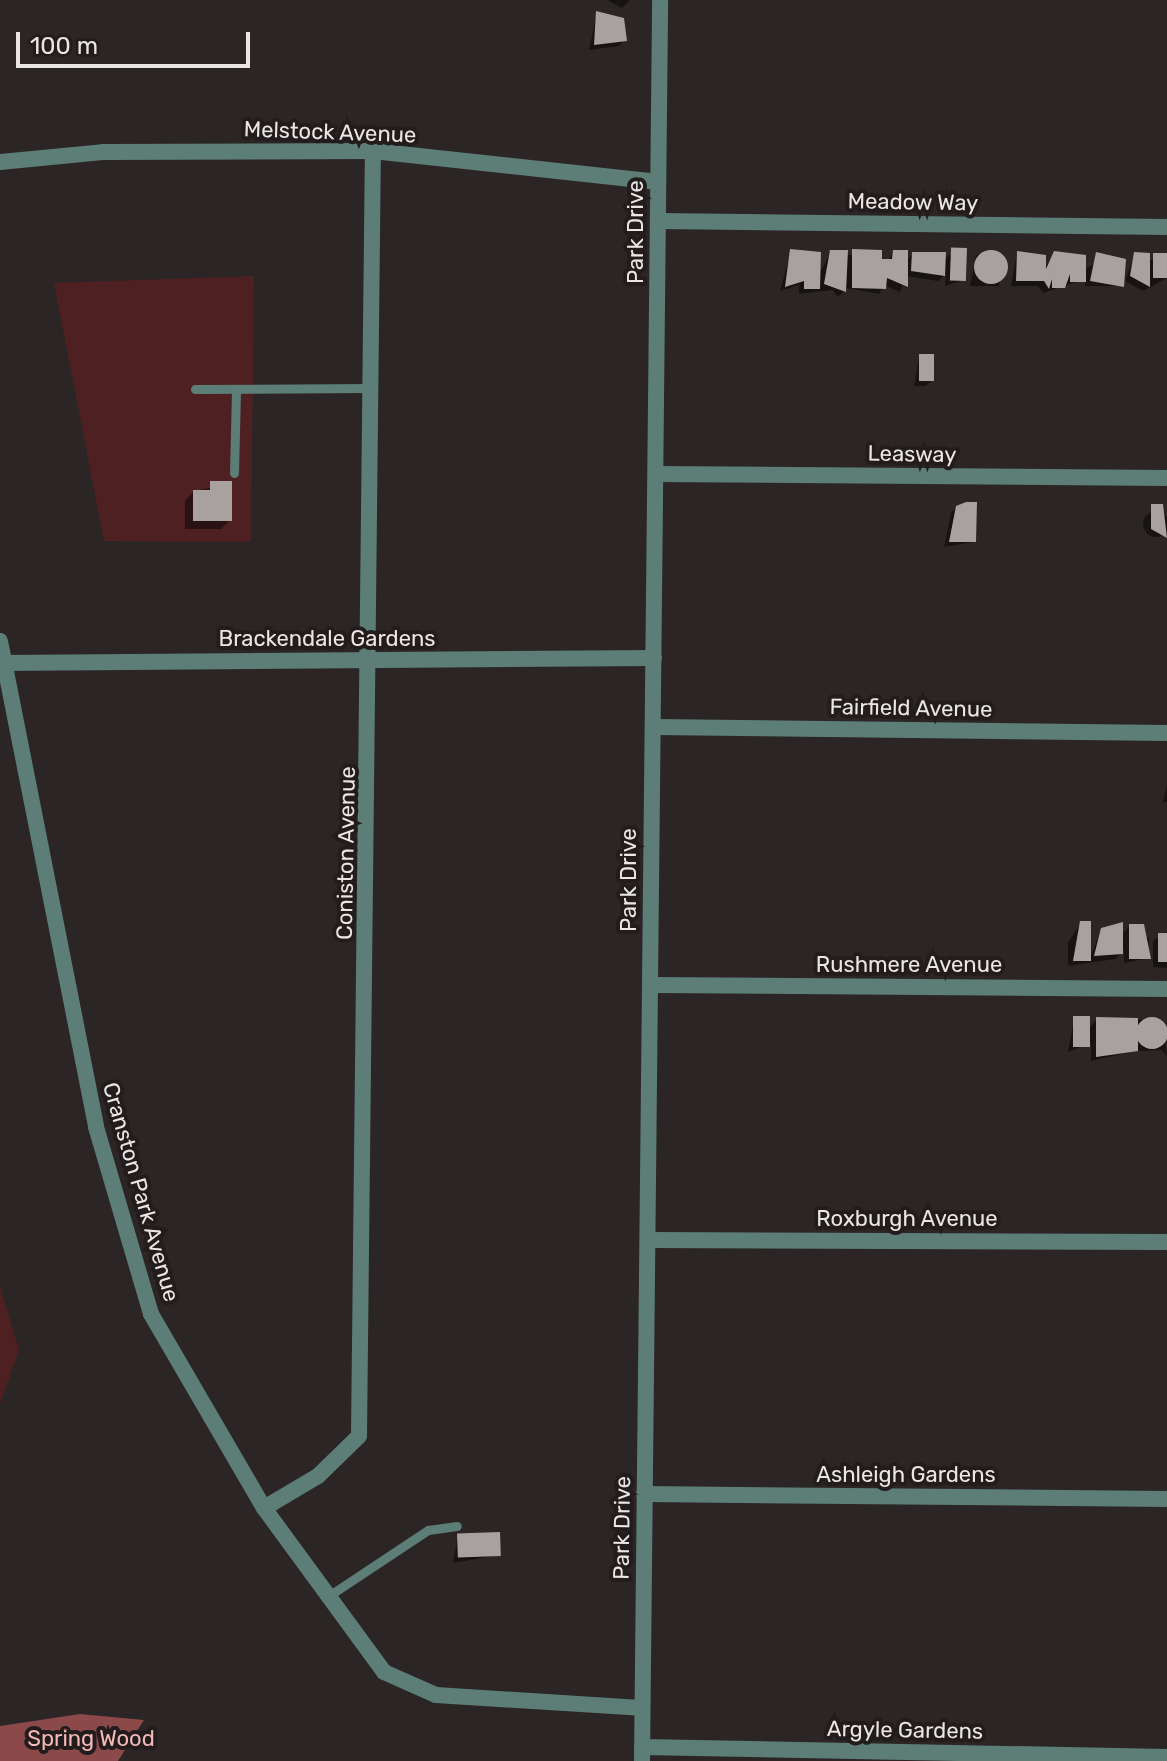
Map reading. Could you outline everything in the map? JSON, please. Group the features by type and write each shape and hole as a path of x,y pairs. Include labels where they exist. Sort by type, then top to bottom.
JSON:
{"street":[{"name":"Park Drive","path":"642,1754 660,0"},
{"name":"Melstock Avenue","path":"0,162 103,152 373,151 658,182"},
{"name":"Coniston Avenue","path":"264,1508 318,1476 359,1436 371,662 373,151"},
{"name":"Meadow Way","path":"659,221 1167,227"},
{"name":"Leasway","path":"656,474 1167,478"},
{"name":"Cranston Park Avenue","path":"0,641 96,1127 151,1314 264,1508 384,1672 436,1695 641,1708"},
{"name":"Brackendale Gardens","path":"2,662 654,658"},
{"name":"Fairfield Avenue","path":"654,727 1167,733"},
{"name":"Rushmere Avenue","path":"651,985 1167,989"},
{"name":"Roxburgh Avenue","path":"648,1240 1167,1242"},
{"name":"Ashleigh Gardens","path":"644,1494 1167,1499"},
{"name":"Argyle Gardens","path":"642,1754 1167,1757"}],"lane":[{"path":"195,389 371,388"},
{"path":"234,473 236,389"},
{"path":"330,1595 428,1530 457,1526"}],"shaded area":[{"path":"254,276 251,542 104,541 54,283"},
{"path":"0,1286 19,1350 0,1404"}],"green space":[{"name":"Spring Wood","path":"80,1714 144,1720 118,1761 0,1761 0,1726"}],"building":[{"path":"596,11 624,18 627,41 594,45"},
{"path":"951,247 967,248 966,281 950,280"},
{"path":"790,249 821,252 820,289 804,289 804,281 785,287"},
{"path":"852,249 882,250 882,259 892,259 893,250 908,250 908,287 887,278 886,289 852,288"},
{"path":"830,250 848,250 846,292 824,284"},
{"path":"991,250 1003,255 1008,267 1003,279 991,284 979,279 974,267 979,255"},
{"path":"1017,251 1046,255 1046,269 1054,251 1086,255 1086,282 1070,282 1070,274 1065,288 1052,288 1052,279 1049,289 1044,281 1016,281"},
{"path":"912,252 946,252 945,276 911,271"},
{"path":"1096,252 1126,259 1124,287 1090,281"},
{"path":"1134,252 1150,253 1150,287 1130,276"},
{"path":"1153,253 1167,253 1167,278 1153,278"},
{"path":"919,354 934,354 934,381 919,381"},
{"path":"210,481 232,481 232,521 193,521 193,490 210,490"},
{"path":"977,502 976,542 949,542 956,506"},
{"path":"1151,504 1163,504 1167,538 1151,529"},
{"path":"1080,921 1091,921 1091,961 1073,961"},
{"path":"1123,922 1123,954 1094,956 1101,928"},
{"path":"1129,924 1144,924 1151,959 1129,959"},
{"path":"1158,933 1167,933 1167,962 1158,962"},
{"path":"1073,1016 1090,1016 1090,1047 1073,1047"},
{"path":"1096,1017 1138,1018 1138,1051 1096,1057"},
{"path":"1152,1017 1163,1022 1168,1033 1163,1044 1152,1049 1141,1044 1136,1033 1141,1022"},
{"path":"500,1532 501,1556 458,1557 457,1534"}]}
